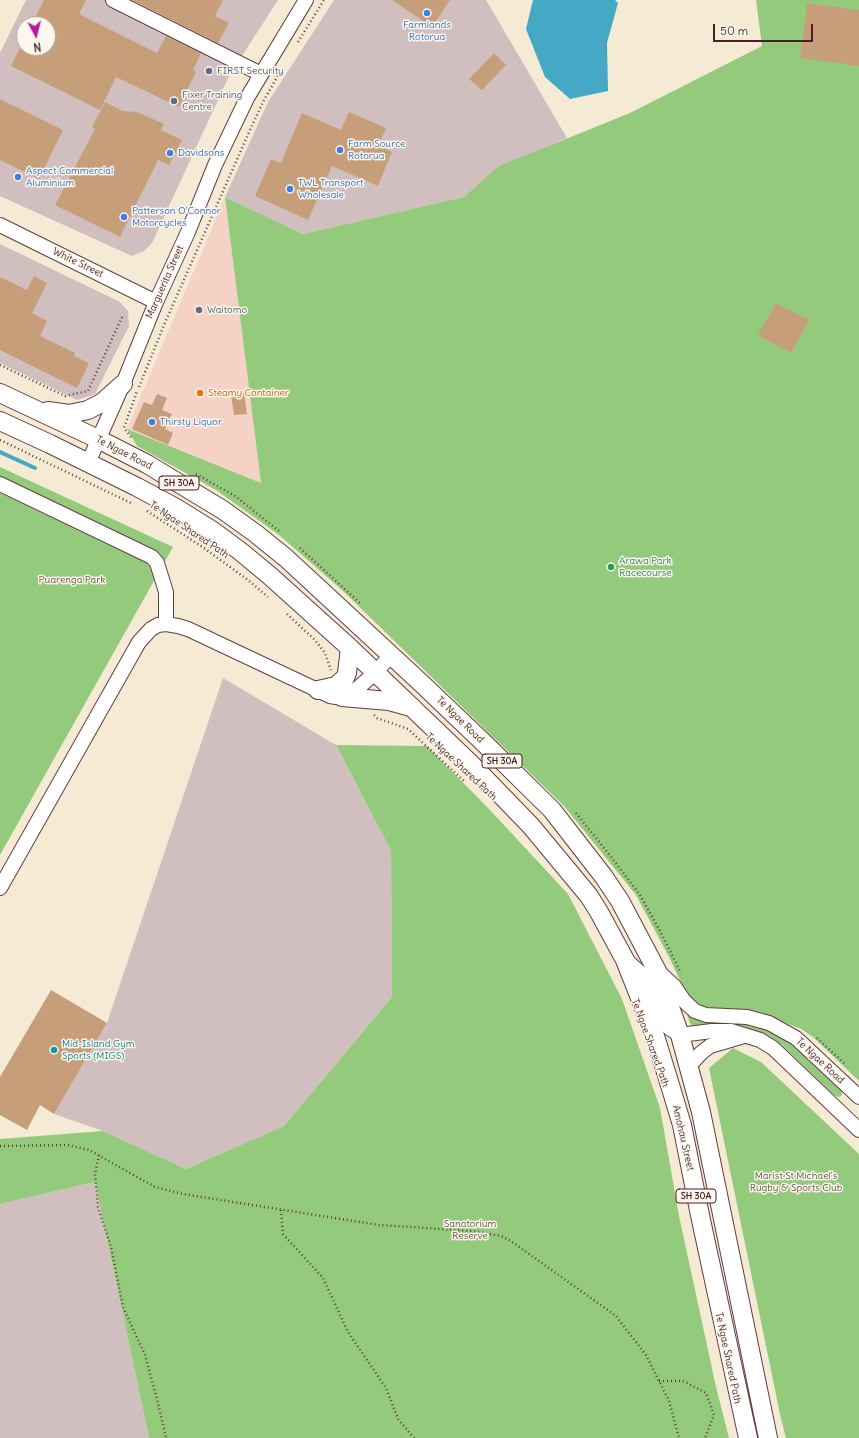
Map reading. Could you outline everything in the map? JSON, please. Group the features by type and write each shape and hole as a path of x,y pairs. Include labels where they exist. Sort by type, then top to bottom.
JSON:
{"main road":[{"path":"36,410 69,414 88,410 103,402 123,384"},
{"name":"Te Ngae Road","path":"0,393 98,439 147,464 223,510 250,529 286,558 478,737 552,810 604,876 620,901 657,970"},
{"name":"SH 30A","path":"0,421 50,444 156,497 213,531 269,575 376,672 478,770 531,826 589,896 626,960"},
{"path":"318,690 336,686 345,678 350,648"},
{"path":"342,697 389,701 412,707"},
{"name":"Amohau Street","path":"626,960 654,1036 682,1125 748,1438"},
{"name":"SH 30A","path":"657,970 680,1035 701,1112 768,1438"}],"street":[{"path":"113,0 261,74"},
{"name":"Marguerita Street","path":"88,463 123,384 156,302 188,232 215,165 247,98 306,0"},
{"name":"White Street","path":"0,224 156,302"},
{"path":"0,484 152,557 157,563 166,592 166,624"},
{"path":"0,888 139,642 151,629 158,625 166,624 188,629 330,696 342,697 358,688 376,672 391,655"},
{"path":"626,960 645,977 662,1020 669,1028 680,1035 712,1031 730,1031 760,1040 773,1048 859,1130"},
{"name":"Te Ngae Road","path":"657,970 674,986 684,1001 695,1010 706,1015 747,1018 769,1024 796,1038 858,1097"},
{"path":"689,1066 710,1046 747,1035"},
{"path":"841,1112 858,1097"}],"path":[{"path":"294,48 324,0"},
{"path":"136,440 129,436 124,428 150,358 253,123 283,67"},
{"path":"0,365 65,396 88,391 123,315"},
{"name":"Te Ngae Shared Path","path":"0,440 137,506"},
{"path":"195,473 235,496 282,533"},
{"name":"Te Ngae Shared Path","path":"144,509 204,548 248,580 270,599"},
{"path":"300,548 365,608"},
{"path":"281,609 315,640 325,653 332,674"},
{"name":"Te Ngae Shared Path","path":"372,714 377,718 408,729 466,782"},
{"path":"572,809 640,895 682,974"},
{"path":"815,1036 848,1067"},
{"path":"0,1146 68,1145 89,1150 155,1187 183,1194 379,1225 472,1231 501,1236 511,1241 616,1316 646,1355 669,1401 679,1438"},
{"path":"99,1155 95,1174 98,1207 111,1247 123,1307 145,1354 166,1438"},
{"path":"280,1210 283,1234 323,1278 348,1332 386,1388 398,1419 414,1438"},
{"path":"659,1381 683,1381 706,1394 714,1415 705,1438"}],"shaded area":[{"path":"26,0 278,0 229,76 152,243 144,251 132,256 0,196 0,53 16,20 16,56 56,56 56,16 18,16"},
{"path":"334,0 486,0 567,138 523,157 464,197 303,234 225,197 268,102"},
{"path":"225,197 261,483 127,429"},
{"path":"0,244 120,302 128,311 129,326 95,394 77,400 0,363"},
{"path":"223,678 336,745 391,851 392,997 284,1126 186,1169 103,1131 54,1114 107,1023"},
{"path":"95,1182 149,1438 0,1438 0,1204"}],"green space":[{"name":"Arawa Park Racecourse","path":"756,0 859,0 859,1081 813,1037 801,1029 754,1011 704,1007 694,1000 685,991 669,957 636,895 564,806 342,590 279,535 216,490 137,446 127,429 261,483 225,197 303,234 464,197 499,166 630,113 762,46"},
{"name":"Puarenga Park","path":"0,467 173,547 0,855"},
{"name":"Sanatorium Reserve","path":"336,745 427,746 489,809 568,894 622,999 660,1108 679,1216 716,1387 729,1438 149,1438 95,1182 0,1204 0,1139 103,1131 186,1169 284,1126 392,997 391,851"},
{"path":"687,1015 704,1021 756,1023 787,1039 842,1091 842,1095 839,1097 835,1096 781,1044 759,1032 737,1026 692,1028"},
{"name":"Marist St Michael's Rugby & Sports Club","path":"733,1048 761,1062 859,1154 859,1438 786,1438 709,1068"}],"water":[{"path":"533,0 615,0 618,3 607,43 608,91 570,99 545,77 526,29"}],"building":[{"path":"44,0 86,0 79,14 157,53 166,36 201,53 193,70 196,72 179,107 116,77 100,110 11,66 16,56 56,56 56,16 36,16"},
{"path":"132,0 223,0 215,16 229,23 218,43"},
{"name":"Farmlands Rotorua","path":"392,0 450,0 432,27"},
{"path":"807,3 859,10 859,66 800,58"},
{"path":"494,53 506,65 482,90 469,79"},
{"path":"0,99 63,130 39,179 0,160"},
{"path":"105,102 123,111 137,112 164,124 161,130 182,140 169,165 158,160 120,237 55,205 95,129 92,127"},
{"path":"349,112 386,128 378,146 392,152 378,186 332,166 308,220 255,196 271,159 281,163 302,113 341,130"},
{"path":"34,276 47,283 32,313 47,321 40,336 75,353 74,356 89,363 77,388 0,350 0,277 27,290"},
{"path":"776,303 809,320 791,353 758,335"},
{"path":"244,393 247,414 234,415 231,394"},
{"name":"Thirsty Liquor","path":"157,394 167,398 162,410 172,414 165,429 173,433 168,445 132,429 144,402 152,405"},
{"name":"Mid-Island Gym Sports (MIGS)","path":"51,990 107,1023 54,1114 40,1105 27,1130 0,1115 0,1077"}],"waterway":[{"path":"0,452 35,468"}],"place":[{"name":"Farmlands Rotorua","path":"427,13"},
{"name":"FIRST Security","path":"209,71"},
{"name":"Fixer Training Centre","path":"174,101"},
{"name":"Farm Source Rotorua","path":"340,150"},
{"name":"Davidsons","path":"170,153"},
{"name":"Aspect Commercial Aluminium","path":"18,177"},
{"name":"TWL Transport Wholesale","path":"290,189"},
{"name":"Patterson O'Connor Motorcycles","path":"124,217"},
{"name":"Waitomo","path":"199,310"},
{"name":"Steamy Container","path":"200,393"},
{"name":"Thirsty Liquor","path":"152,422"},
{"name":"Arawa Park Racecourse","path":"611,567"},
{"name":"Mid-Island Gym Sports (MIGS)","path":"54,1050"}]}
